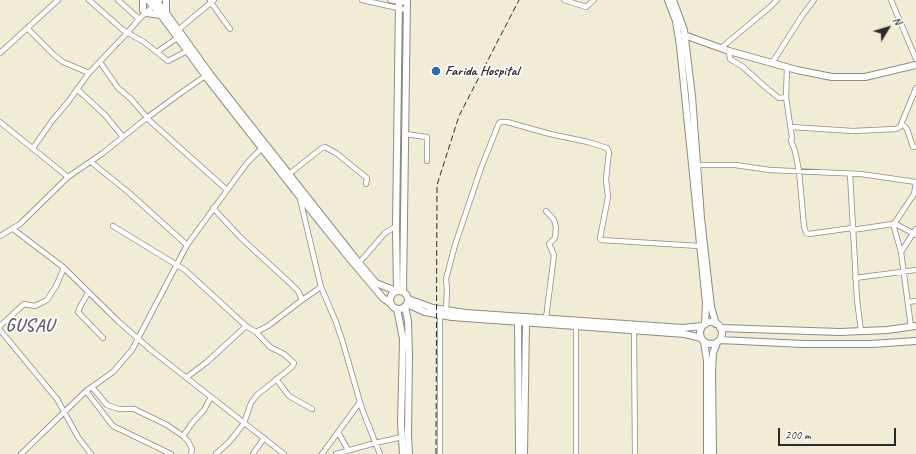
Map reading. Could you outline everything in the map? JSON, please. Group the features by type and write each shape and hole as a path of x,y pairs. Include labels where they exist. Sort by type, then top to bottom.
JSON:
{"street":[{"path":"0,53 58,0"},
{"path":"89,0 122,30 128,32 168,61 187,51"},
{"path":"118,0 139,19"},
{"path":"166,0 164,14 177,38 187,51 289,174 376,283 399,292"},
{"path":"362,0 407,10"},
{"path":"390,0 407,2 405,134 399,292"},
{"path":"564,0 586,7 594,0"},
{"path":"668,0 676,21 683,84 688,96 697,165 701,218 711,307 718,326 722,332 714,349 713,359 713,454"},
{"path":"673,0 684,35 690,82 688,96 706,303 704,325 700,330 707,361 707,454"},
{"path":"721,48 777,0"},
{"path":"772,63 814,0"},
{"path":"891,0 916,59"},
{"path":"144,11 152,1"},
{"path":"152,1 178,30 208,75 262,148 359,270 383,298 394,308 403,308 407,303"},
{"path":"33,148 89,73 128,32 152,1"},
{"path":"178,30 211,1 230,29"},
{"path":"399,1 396,227 399,292 407,303 425,312 440,315 526,323 685,334 710,344 718,341 803,344 892,344 916,341"},
{"path":"144,11 164,14"},
{"path":"28,29 63,62 89,73"},
{"path":"684,35 729,51 787,67 832,77 865,77 916,65"},
{"path":"157,52 177,38"},
{"path":"729,51 730,59 743,67 779,98 786,96"},
{"path":"100,62 118,88 227,190"},
{"path":"787,67 786,96 791,127 791,141 795,150 800,171 804,226 806,233 809,234 894,223 915,233 900,252"},
{"path":"0,236 13,229 32,214 68,177 91,162 148,117 208,75"},
{"path":"791,127 853,131 896,129 902,124 916,88"},
{"path":"77,89 104,115 123,137"},
{"path":"446,311 446,279 455,245 481,168 499,123 502,122 588,142 607,148 609,152 606,179 608,197 600,238 601,240 700,246"},
{"path":"0,123 68,177"},
{"path":"902,124 907,129 912,147 916,146"},
{"path":"405,134 428,137 427,161"},
{"path":"289,174 325,147 367,178 366,184"},
{"path":"21,454 86,391 113,372 132,350 187,245 247,163 262,148"},
{"path":"91,162 127,191 187,245"},
{"path":"407,303 446,311 676,328 704,325 711,322 718,326 772,331 861,331 914,327 894,223 914,194 916,182 861,174 770,170 735,165 697,165"},
{"path":"850,174 855,278 861,331"},
{"path":"300,197 321,287 343,343 360,402 380,454"},
{"path":"213,208 241,238 298,291 302,300"},
{"path":"546,212 554,220 556,227 555,238 549,244 554,255 546,318"},
{"path":"113,226 184,270 246,326 256,332 270,347 284,354 294,363 292,367 257,394 244,423 229,442 216,454"},
{"path":"359,263 385,233 396,227"},
{"path":"13,229 64,268 88,293 138,339 284,454"},
{"path":"0,326 24,304 36,306 47,300 56,286 64,268"},
{"path":"855,278 916,270"},
{"path":"385,287 398,280"},
{"path":"256,332 274,322 321,287"},
{"path":"390,304 390,296 399,292"},
{"path":"88,293 78,312 102,338"},
{"path":"908,302 916,301"},
{"path":"407,303 409,355 409,454"},
{"path":"397,309 403,339 403,454"},
{"path":"440,315 440,454"},
{"path":"518,322 519,454"},
{"path":"524,454 526,323"},
{"path":"187,377 207,362 246,326"},
{"path":"576,326 576,454"},
{"path":"0,330 57,399 78,437 91,454"},
{"path":"634,331 635,454"},
{"path":"276,379 289,396 312,409"},
{"path":"92,387 107,405 119,409 134,409 167,425 188,441 192,449 191,454"},
{"path":"86,391 113,426 171,454"},
{"path":"183,436 204,410 211,397"},
{"path":"322,454 360,402"},
{"path":"338,432 348,450"},
{"path":"336,454 402,437"},
{"path":"253,454 264,438"}],"railway":[{"path":"436,454 437,185 459,116 519,0"}],"place":[{"name":"Farida Hospital","path":"436,71"}],"district":[{"name":"GUSAU","path":"30,326"}]}
